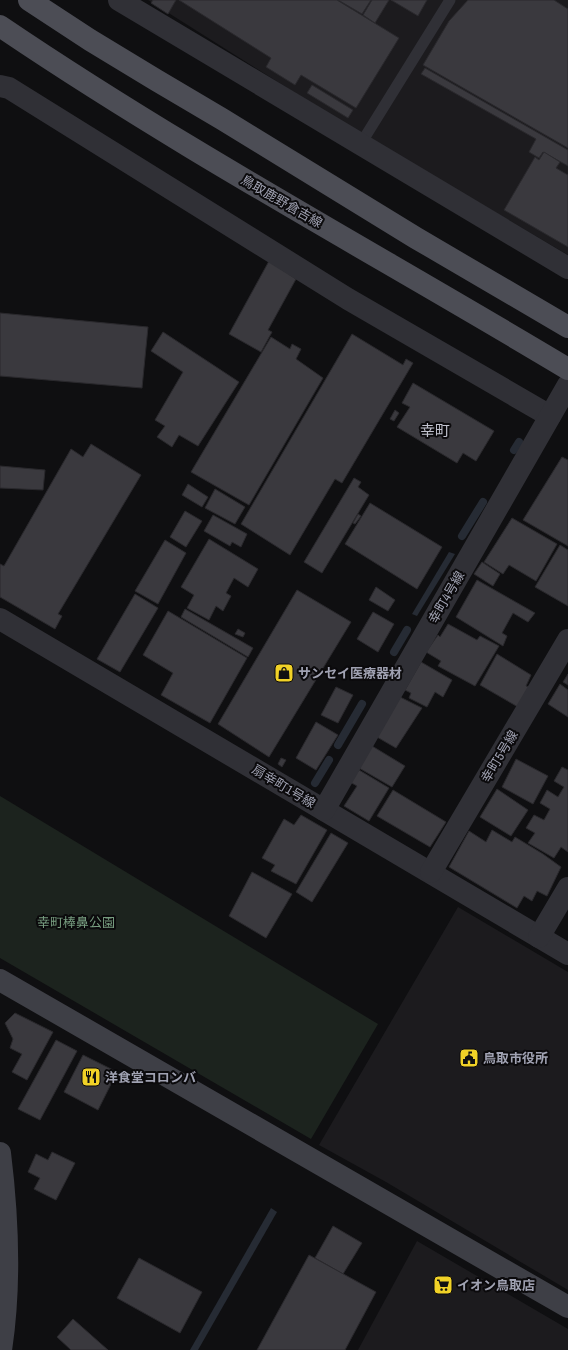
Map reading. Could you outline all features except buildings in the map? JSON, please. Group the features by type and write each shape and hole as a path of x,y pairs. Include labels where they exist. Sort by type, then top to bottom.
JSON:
{"main road":[{"path":"29,0 90,40 416,238 568,327"},
{"name":"鳥取鹿野倉吉線","path":"0,26 69,72 203,155 568,368"}],"street":[{"path":"119,0 568,268"},
{"path":"0,86 9,88 348,299 550,416"},
{"name":"幸町4号線","path":"324,810 568,385"},
{"name":"扇幸町1号線","path":"0,619 568,954"},
{"name":"幸町5号線","path":"431,872 568,640"},
{"path":"539,937 568,888"},
{"path":"0,980 568,1307"},
{"path":"0,1153 8,1264 4,1328 1,1350"}],"lane":[{"path":"360,145 450,0"}],"shaded area":[{"path":"148,0 568,0 568,255 346,125"},
{"path":"449,552 455,554 417,616 412,614"},
{"name":"鳥取市役所","path":"458,907 568,972 568,1290 386,1182 319,1145"},
{"path":"271,1208 277,1212 198,1350 190,1350"},
{"name":"イオン鳥取店","path":"417,1241 568,1329 568,1350 358,1350"}],"green space":[{"name":"幸町棒鼻公園","path":"0,796 378,1024 311,1139 0,958"}],"waterway":[{"path":"514,450 519,442"},
{"path":"462,536 483,502"},
{"path":"394,652 407,630"},
{"path":"338,745 362,704"},
{"path":"315,783 329,760"}],"place":[{"name":"サンセイ医療器材","path":"284,673"},
{"name":"鳥取市役所","path":"469,1058"},
{"name":"洋食堂コロンバ","path":"91,1077"},
{"name":"イオン鳥取店","path":"443,1285"}],"district":[{"name":"幸町","path":"435,431"}]}
